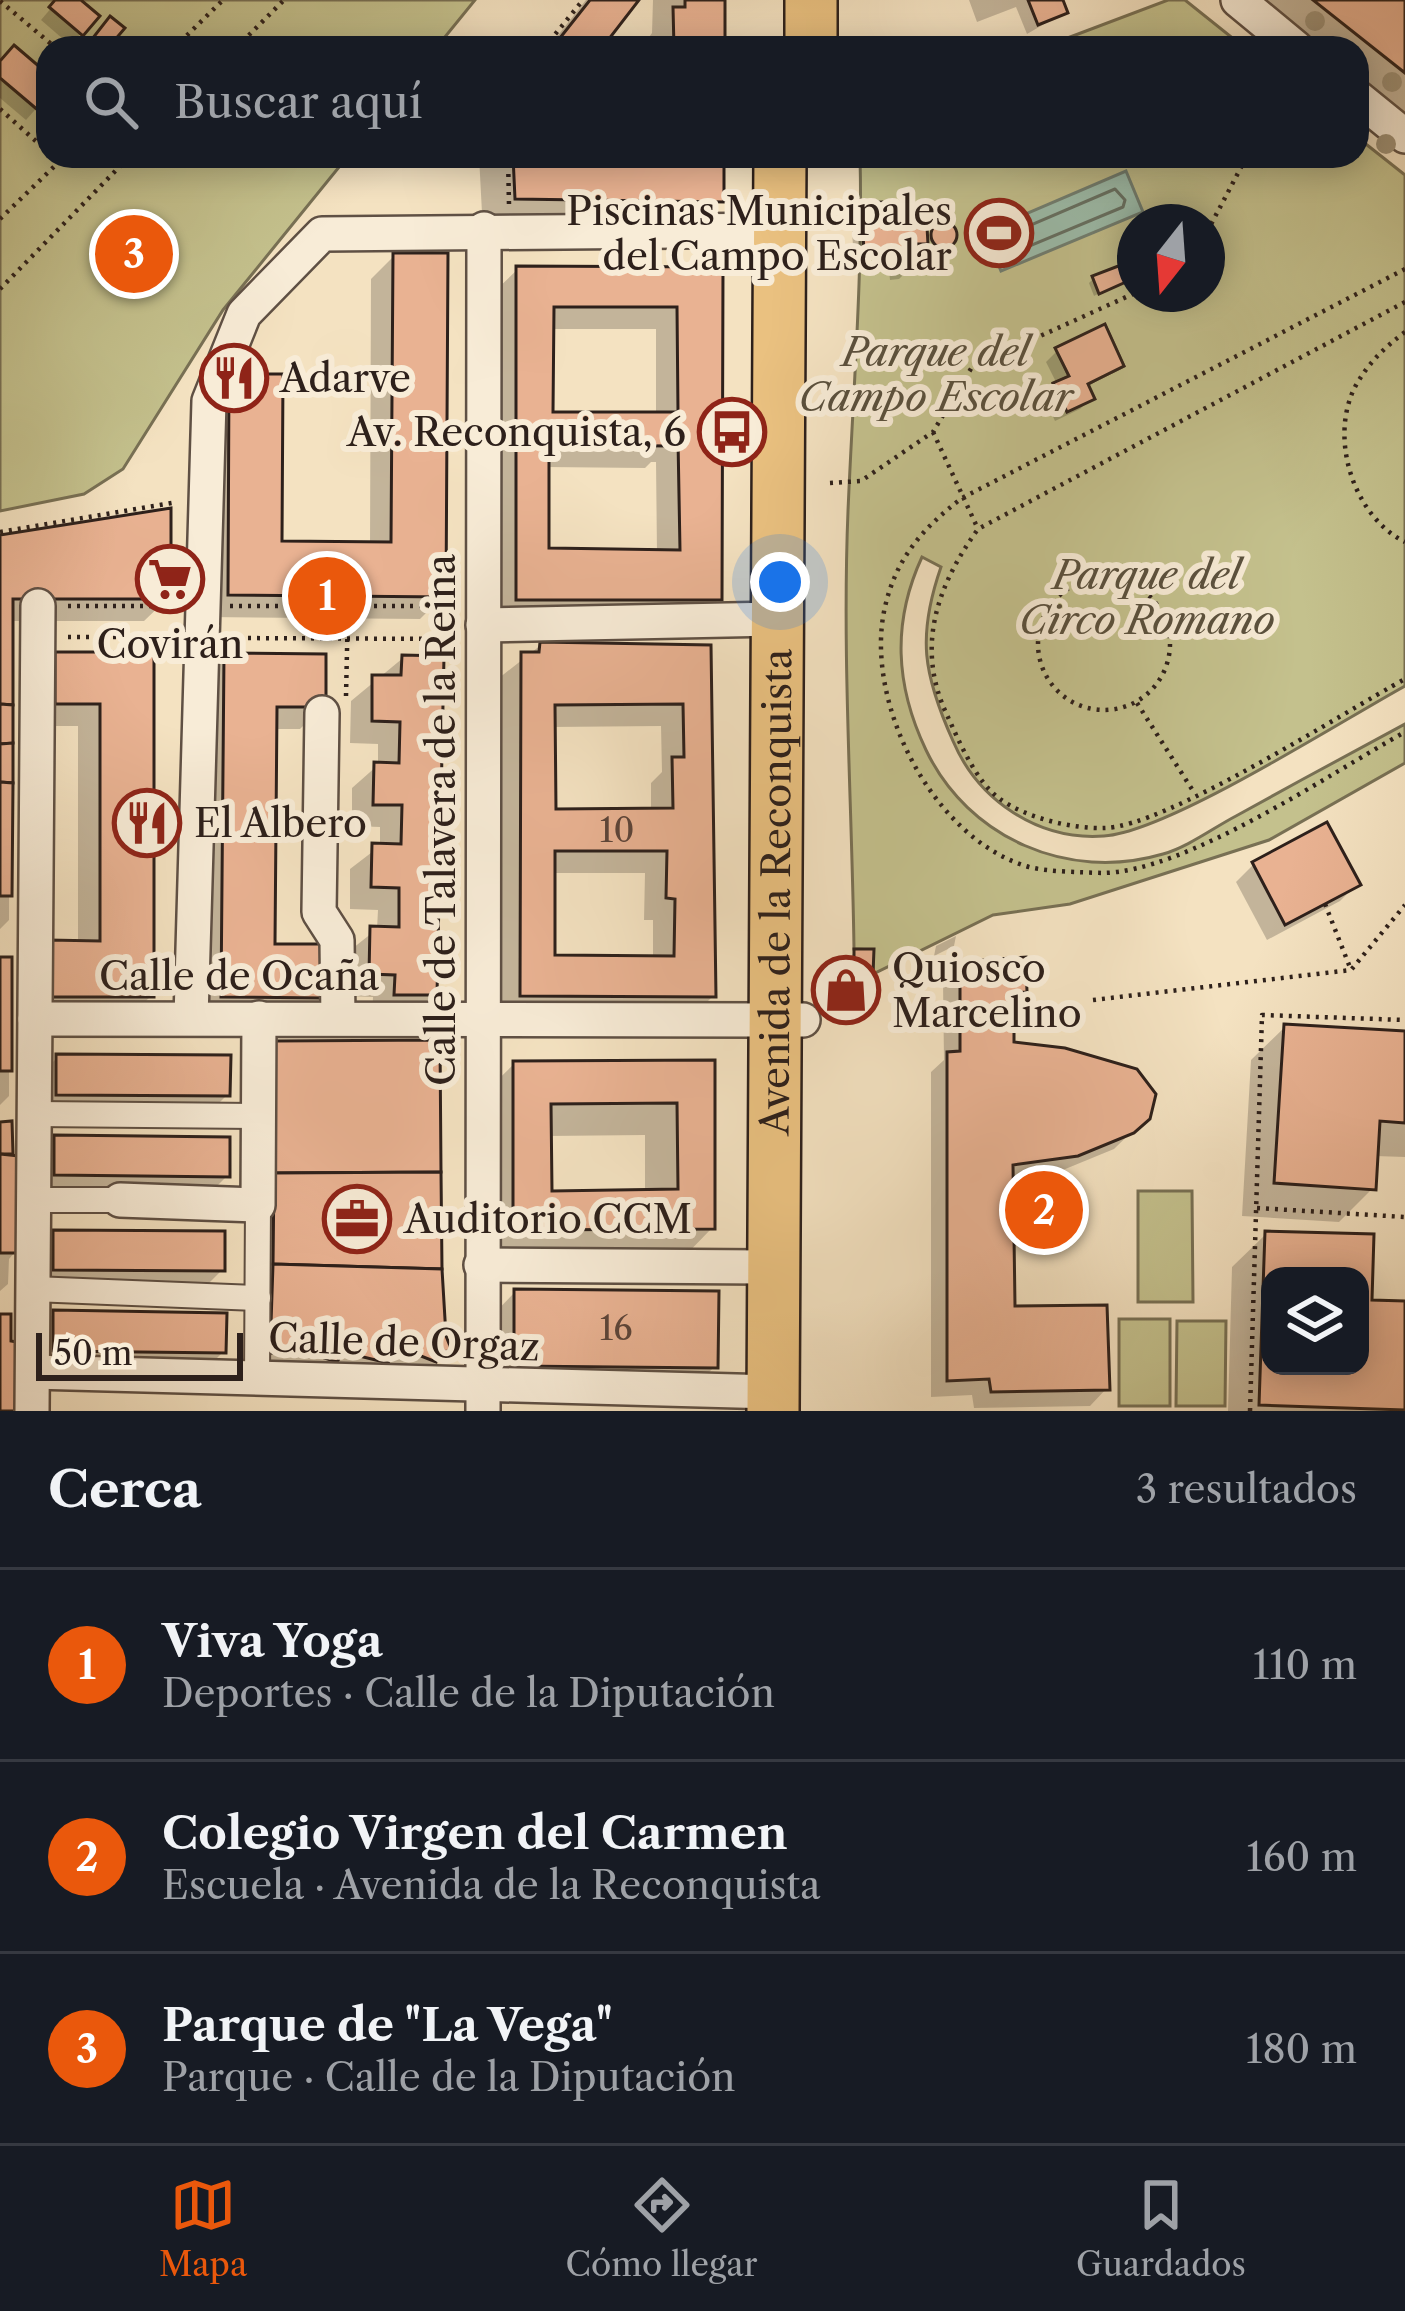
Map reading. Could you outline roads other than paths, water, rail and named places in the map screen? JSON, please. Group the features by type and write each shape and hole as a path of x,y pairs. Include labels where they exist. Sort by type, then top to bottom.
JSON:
{"main road":[{"path":"780,0 780,36"},
{"path":"811,0 811,36"},
{"name":"Avenida de la Reconquista","path":"779,1407 776,1267 788,1019 778,620 780,168"},
{"name":"Avenida de la Reconquista","path":"779,1407 810,168"}],"street":[{"path":"1238,0 1282,36"},
{"path":"1369,108 1405,136"},
{"name":"Calle de Talavera de la Reina","path":"484,1400 483,623 496,229"},
{"path":"191,1018 208,401 244,314 322,234 780,230"},
{"path":"483,623 778,620"},
{"path":"32,1411 38,621"},
{"path":"322,713 319,912 337,940 338,1018"},
{"name":"Calle de Ocaña","path":"35,1018 788,1019"},
{"path":"257,1380 259,1018"},
{"path":"34,1114 259,1116"},
{"path":"34,1200 259,1205"},
{"path":"481,1265 776,1267"},
{"path":"33,1289 258,1298"},
{"name":"Calle de Orgaz","path":"33,1372 203,1394 257,1380 484,1400 779,1407"}],"water":[{"path":"1126,171 1140,204 1117,204 1117,223 1001,271 977,213 993,206 1002,224"}],"place":[{"name":"Piscinas Municipales del Campo Escolar","path":"999,233"},
{"name":"Parque de \"La Vega\"","path":"134,254"},
{"name":"Adarve","path":"234,378"},
{"name":"Av. Reconquista, 6","path":"732,432"},
{"name":"Covirán","path":"170,579"},
{"name":"Viva Yoga","path":"327,596"},
{"name":"El Albero","path":"147,823"},
{"name":"Quiosco Marcelino","path":"846,990"},
{"name":"Colegio Virgen del Carmen","path":"1044,1210"},
{"name":"Auditorio CCM","path":"357,1219"}],"park label":[{"name":"Parque del Campo Escolar","path":"936,374"},
{"name":"Parque del Circo Romano","path":"1147,598"}]}
